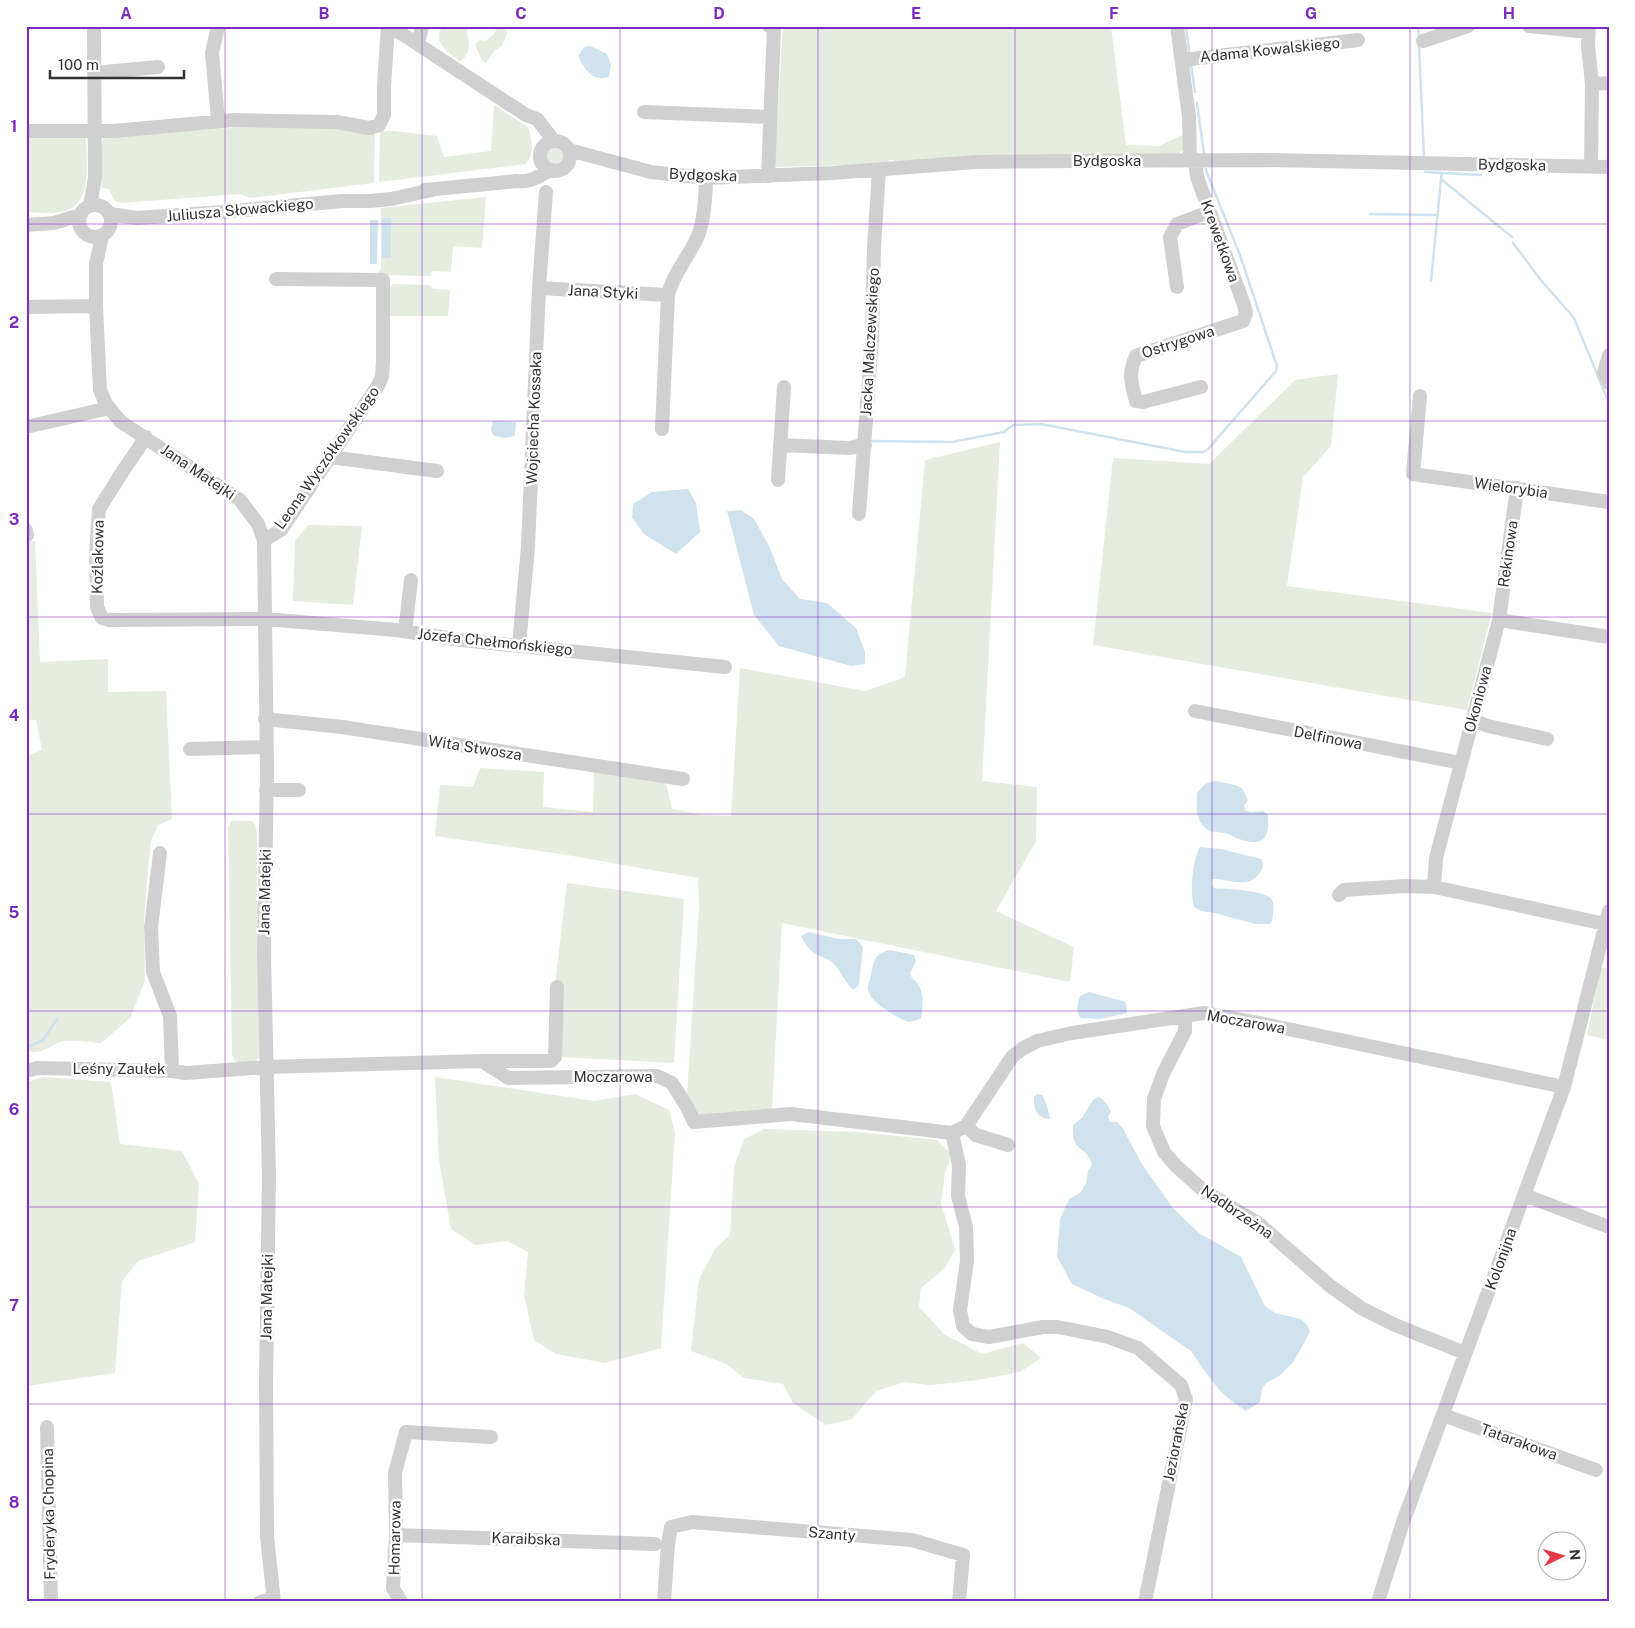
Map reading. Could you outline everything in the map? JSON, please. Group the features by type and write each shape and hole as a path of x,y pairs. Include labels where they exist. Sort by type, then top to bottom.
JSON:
{"street":[{"name":"Jana Matejki","path":"94,26 95,178 100,192 92,250 96,264 100,390 109,408 121,422 240,500 258,524 264,540 266,719 264,953 269,1176 266,1382 269,1601"},
{"path":"218,26 212,53 218,120"},
{"path":"26,131 114,131 218,120 336,122 370,128 379,125 384,116 384,86 389,26 526,115 546,149 543,165 552,170 562,169 568,157 563,143 546,149 533,169 517,181"},
{"path":"418,44 422,26"},
{"path":"768,176 774,27 769,26"},
{"name":"Krewetkowa","path":"1177,26 1190,124 1192,160 1209,212 1244,305 1246,313 1243,321"},
{"path":"1423,41 1468,26"},
{"path":"1529,26 1588,29 1592,84 1591,167"},
{"name":"Adama Kowalskiego","path":"1182,60 1358,40"},
{"path":"95,73 158,67"},
{"path":"1592,84 1609,83"},
{"path":"644,112 770,117"},
{"name":"Bydgoska","path":"568,157 608,161 658,173 706,178 878,170 976,162 1265,160 1609,167"},
{"name":"Juliusza Słowackiego","path":"26,225 96,221 124,225 137,218 342,201 377,192 432,190 531,181 552,170"},
{"name":"Jacka Malczewskiego","path":"859,514 872,339 878,170"},
{"path":"662,429 668,295 672,282 698,234 702,217 706,178"},
{"name":"Wojciecha Kossaka","path":"519,645 528,547 539,288 546,192"},
{"path":"1177,287 1170,237 1177,224 1209,212"},
{"name":"Leona Wyczółkowskiego","path":"264,540 281,530 379,384 382,376 383,361 383,280 276,279"},
{"name":"Jana Styki","path":"539,288 668,295"},
{"path":"26,308 96,306"},
{"name":"Ostrygowa","path":"1201,387 1143,402 1136,401 1130,380 1130,368 1136,356 1243,321"},
{"path":"1609,356 1604,372 1609,383"},
{"path":"778,480 784,388"},
{"name":"Wielorybia","path":"1420,396 1413,474 1609,502"},
{"path":"26,428 109,408"},
{"name":"Koźlakowa","path":"146,437 99,510 96,555 97,607 102,618 110,620 265,619"},
{"path":"780,444 849,448 865,445"},
{"path":"330,457 437,471"},
{"name":"Rekinowa","path":"1498,620 1517,488"},
{"path":"405,632 410,580"},
{"name":"Józefa Chełmońskiego","path":"265,619 405,632 461,640 726,667"},
{"path":"1498,620 1609,637"},
{"name":"Okoniowa","path":"1434,887 1436,858 1498,620"},
{"name":"Delfinowa","path":"1195,711 1461,763"},
{"name":"Wita Stwosza","path":"266,719 342,727 683,779"},
{"path":"1472,720 1488,726 1547,739"},
{"path":"190,749 266,747"},
{"path":"266,790 299,790"},
{"name":"Leśny Zaułek","path":"26,1070 37,1068 172,1071 170,1016 153,972 151,927 160,853"},
{"path":"1338,895 1344,890 1405,886 1434,887 1607,917"},
{"name":"Kolonijna","path":"1378,1602 1403,1522 1564,1087 1607,917"},
{"path":"172,1071 186,1073 267,1067 551,1060 555,1057 558,987"},
{"name":"Moczarowa","path":"482,1061 508,1078 657,1076 672,1083 694,1122 791,1114 952,1133 966,1126 1012,1057 1037,1041 1072,1033 1204,1013 1564,1087"},
{"name":"Nadbrzeżna","path":"1186,1016 1185,1031 1162,1074 1154,1099 1153,1126 1164,1152 1176,1166 1204,1191 1258,1223 1329,1285 1361,1308 1395,1325 1465,1353"},
{"path":"966,1126 976,1135 1008,1145"},
{"name":"Jeziorańska","path":"952,1133 959,1165 958,1196 966,1227 967,1261 960,1310 962,1326 972,1334 989,1337 1043,1327 1058,1327 1108,1337 1138,1348 1181,1385 1186,1399 1145,1602"},
{"path":"1524,1195 1609,1227"},
{"name":"Tatarakowa","path":"1442,1415 1596,1470"},
{"name":"Fryderyka Chopina","path":"47,1427 51,1602"},
{"name":"Homarowa","path":"401,1602 393,1588 396,1535 395,1472 406,1432 491,1436"},
{"name":"Szanty","path":"661,1544 671,1527 692,1522 912,1540 963,1555 959,1602"},
{"name":"Karaibska","path":"396,1535 661,1544"},
{"path":"661,1544 664,1602"}],"shaded area":[{"path":"443,26 470,26 467,31 468,51 460,62 440,42 439,37"},
{"path":"498,26 506,26 507,33 502,46 494,51 486,63 482,61 475,44 480,40 486,41 494,34"},
{"path":"783,26 1111,26 1126,145 1159,146 1184,134 1183,150 1178,154 895,164 894,160 889,160 888,164 774,167"},
{"path":"494,105 528,127 532,151 526,164 379,182 380,131 437,136 444,157 491,151"},
{"path":"275,125 336,125 375,133 374,183 250,198 240,194 122,203 115,201 109,189 102,188 100,146 104,137"},
{"path":"26,134 82,135 86,139 86,182 79,201 72,208 57,213 26,212"},
{"path":"555,148 563,156 555,164 547,156"},
{"path":"486,197 482,248 453,246 451,272 432,271 431,276 376,275 381,268 381,208"},
{"path":"393,284 430,285 433,289 450,290 448,316 388,316 389,290"},
{"path":"1338,374 1331,446 1303,477 1287,586 1492,613 1467,710 1093,645 1113,458 1209,464 1295,380"},
{"path":"1000,442 982,781 1037,787 1036,841 996,911 1074,947 1070,982 782,923 772,1111 698,1115 687,1095 699,907 698,878 567,855 435,836 440,785 473,787 480,768 544,772 543,807 593,812 594,772 665,780 672,809 703,815 731,816 740,668 865,691 905,677 925,460"},
{"path":"308,525 362,526 353,605 293,601 295,541"},
{"path":"26,541 35,541 40,662 108,659 108,692 166,691 172,819 158,825 151,841 144,919 145,981 130,1018 101,1043 64,1041 35,1052 26,1050 26,756 42,750 36,720 26,720"},
{"path":"232,821 252,821 255,824 257,834 259,1057 255,1062 245,1064 235,1061 232,1054 228,827"},
{"path":"567,883 684,899 674,1063 559,1057 555,985"},
{"path":"1601,967 1609,969 1609,1040 1587,1035"},
{"path":"43,1077 111,1082 120,1144 182,1151 199,1184 195,1242 138,1261 122,1281 115,1373 26,1386 26,1082"},
{"path":"435,1077 594,1101 635,1094 669,1110 675,1133 661,1348 605,1363 556,1354 534,1340 524,1295 528,1252 507,1241 475,1245 451,1229 439,1160"},
{"path":"764,1129 858,1132 937,1140 952,1155 945,1173 941,1203 955,1250 945,1268 921,1288 919,1307 944,1334 982,1354 1023,1343 1041,1358 1020,1372 978,1380 930,1385 905,1382 876,1391 852,1419 826,1425 793,1403 783,1384 744,1378 726,1364 691,1351 699,1279 715,1249 730,1235 734,1167 744,1139"}],"water":[{"path":"590,46 607,54 611,65 609,77 598,78 590,74 583,66 578,56 584,47"},
{"path":"382,218 391,218 391,258 382,258"},
{"path":"370,220 378,220 377,264 370,264"},
{"path":"493,421 516,422 515,435 504,438 493,435 491,430"},
{"path":"688,489 696,503 700,532 676,554 644,534 632,518 633,504 652,492"},
{"path":"741,510 754,519 770,548 782,579 800,599 827,603 856,628 865,652 865,664 851,666 779,646 754,615 727,511"},
{"path":"1214,781 1242,788 1248,800 1244,806 1246,811 1264,811 1268,815 1268,830 1263,839 1254,842 1247,841 1229,834 1210,831 1203,827 1197,812 1197,793 1205,784"},
{"path":"1200,847 1221,849 1261,859 1263,865 1255,879 1238,882 1213,879 1211,882 1214,888 1245,891 1269,897 1273,905 1271,924 1255,924 1201,911 1194,907 1192,877"},
{"path":"809,932 839,939 856,939 863,947 859,985 853,990 834,964 817,955 809,948 801,936"},
{"path":"890,950 914,955 916,961 910,974 918,984 921,992 923,1001 921,1018 910,1022 906,1021 890,1013 870,995 868,985 876,959 881,954"},
{"path":"1089,992 1126,1002 1127,1013 1101,1019 1080,1018 1077,1008 1080,996"},
{"path":"1037,1094 1042,1095 1047,1105 1050,1119 1039,1115 1035,1109 1034,1097"},
{"path":"1098,1097 1110,1109 1111,1112 1108,1117 1110,1122 1117,1122 1122,1127 1142,1164 1172,1207 1199,1233 1241,1257 1265,1306 1275,1313 1301,1319 1308,1326 1310,1332 1294,1361 1279,1376 1266,1383 1262,1389 1260,1402 1246,1411 1221,1392 1191,1351 1129,1308 1072,1284 1057,1257 1060,1219 1069,1199 1080,1193 1086,1184 1088,1171 1092,1165 1087,1155 1077,1146 1073,1135 1073,1125 1082,1118 1093,1100"}],"waterway":[{"path":"1186,26 1189,51"},
{"path":"1418,26 1419,37"},
{"path":"1419,45 1424,159"},
{"path":"1191,65 1195,92"},
{"path":"1197,103 1204,154"},
{"path":"870,441 952,442 1004,432 1013,425 1041,424 1185,452 1203,452 1208,449 1276,371 1277,366 1241,258 1205,168"},
{"path":"1425,172 1442,173 1441,179 1512,237"},
{"path":"1442,173 1481,175"},
{"path":"1431,281 1441,179"},
{"path":"1370,214 1438,215"},
{"path":"1513,243 1540,279 1574,318 1609,403"},
{"path":"26,1048 43,1040 57,1019"}]}
